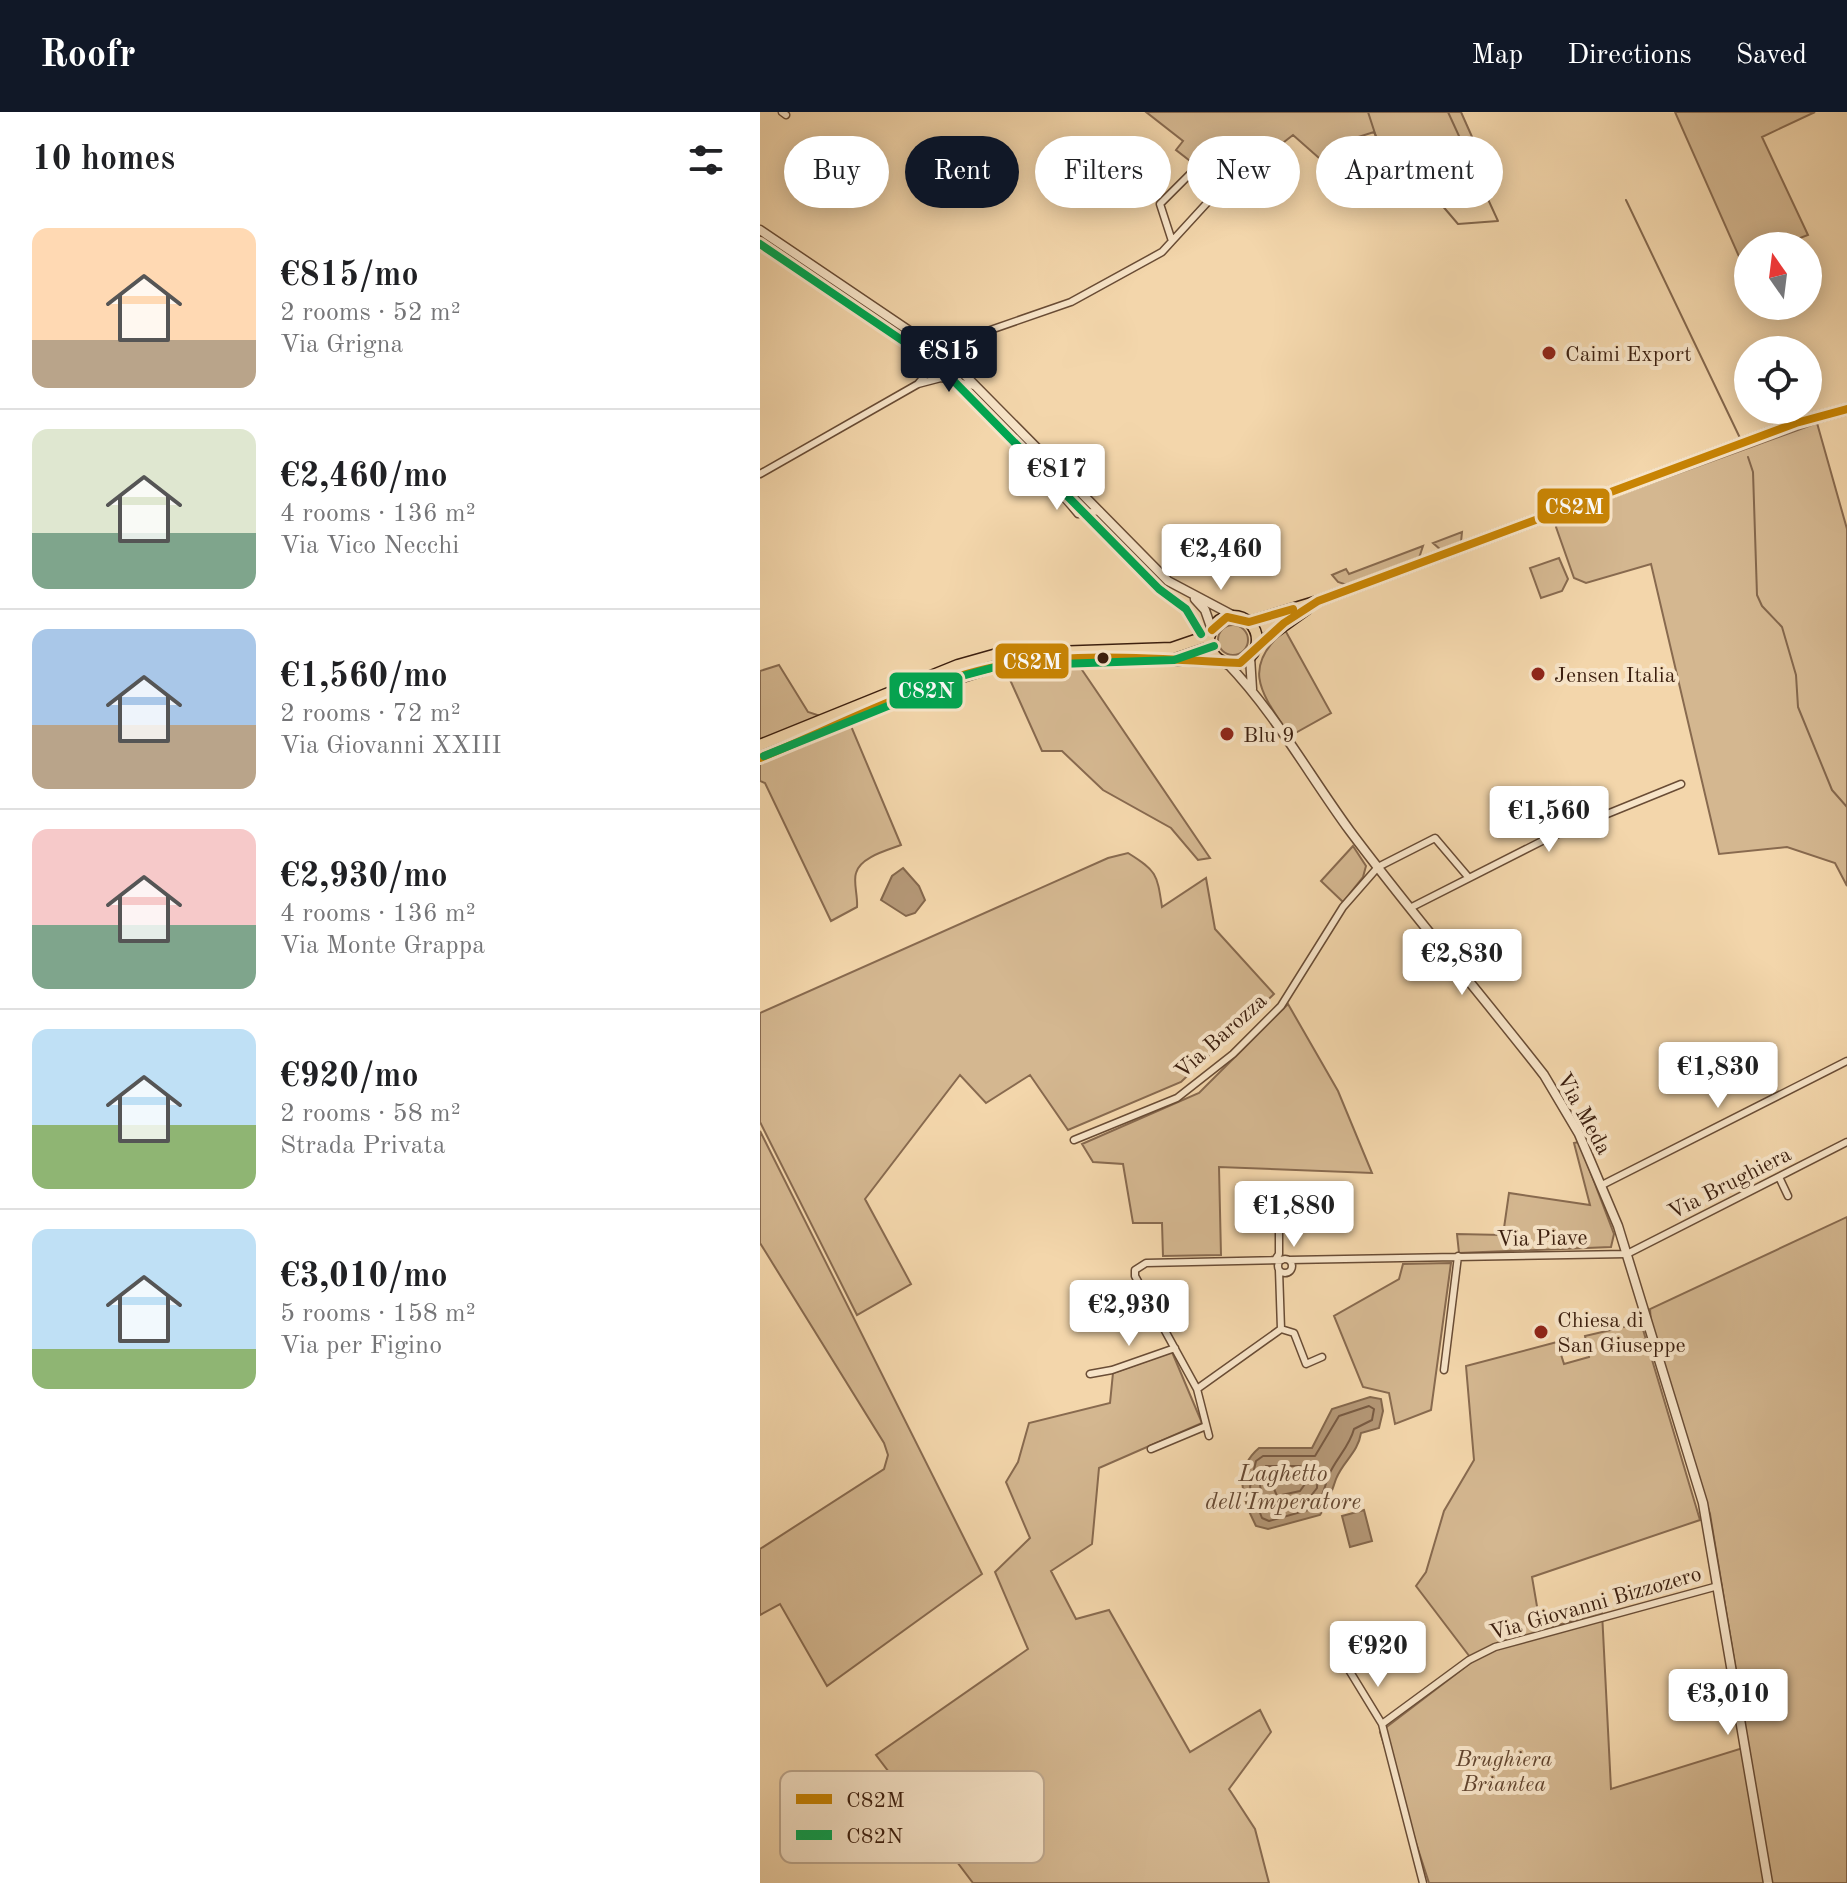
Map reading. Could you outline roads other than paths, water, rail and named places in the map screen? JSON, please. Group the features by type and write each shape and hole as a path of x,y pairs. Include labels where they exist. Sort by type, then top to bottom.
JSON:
{"main road":[{"path":"1249,622 1318,601 1774,431 1847,409"},
{"path":"760,758 937,685 993,667 1088,659 1240,663 1250,657 1257,645 1318,601"},
{"path":"760,745 958,665 997,654 1172,648 1211,632 1222,619 1234,616 1249,622 1255,630 1257,645"},
{"path":"1211,632 1211,649 1224,662"}],"street":[{"path":"921,338 951,340 976,335 1071,302 1162,252 1217,192 1194,170 1160,204 1172,241"},
{"path":"760,230 956,364 1168,581 1234,616"},
{"path":"760,474 918,384 941,378 956,364 960,350 976,335"},
{"path":"921,338 928,372"},
{"path":"918,384 939,362 941,352 951,340"},
{"path":"939,362 956,364"},
{"path":"941,378 981,389"},
{"path":"1060,469 1056,488 1078,514 1101,511"},
{"path":"1192,596 1205,610 1211,632"},
{"path":"1250,657 1252,689"},
{"name":"Via Meda","path":"1224,662 1252,689 1378,867 1544,1075 1565,1106 1602,1185 1627,1254 1703,1503 1768,1883"},
{"path":"1410,908 1548,838 1681,784"},
{"path":"1378,867 1437,837 1469,878"},
{"name":"Via Barozza","path":"1074,1140 1177,1098 1233,1054 1281,1006 1343,907 1378,867"},
{"path":"1602,1185 1847,1061"},
{"name":"Via Brughiera","path":"1627,1254 1847,1142"},
{"path":"1779,1177 1788,1196"},
{"path":"1279,1228 1281,1329"},
{"name":"Via Piave","path":"1175,1348 1135,1276 1138,1266 1146,1263 1281,1267 1300,1261 1627,1254"},
{"path":"1444,1370 1458,1256"},
{"path":"1281,1267 1292,1268 1300,1261"},
{"path":"1281,1329 1294,1333 1306,1364 1322,1357"},
{"path":"1197,1389 1281,1329"},
{"path":"1090,1374 1112,1370 1175,1348 1197,1389 1209,1436"},
{"path":"1151,1449 1206,1426"},
{"name":"Via Giovanni Bizzozero","path":"1382,1724 1469,1660 1495,1647 1718,1585"},
{"path":"1349,1670 1382,1724 1423,1883"}],"water":[{"path":"903,868 919,886 925,900 915,913 906,916 881,900 892,876"},
{"name":"Laghetto dell'Imperatore","path":"1370,1397 1381,1399 1383,1411 1379,1428 1361,1433 1320,1515 1268,1529 1256,1526 1242,1485 1251,1457 1259,1448 1312,1448 1332,1409"},
{"path":"1364,1510 1372,1541 1350,1547 1342,1516"}],"waterway":[{"path":"1368,112 1381,152 1429,190 1458,224 1498,221 1448,112"},
{"path":"1626,200 1740,438"},
{"path":"1748,457 1753,472 1757,595 1762,606 1782,627 1796,675 1798,707 1832,790 1847,807"}],"place":[{"name":"Caimi Export","path":"1549,353"},
{"name":"Jensen Italia","path":"1538,674"},
{"name":"Blu 9","path":"1227,734"},
{"name":"Chiesa di San Giuseppe","path":"1541,1332"}],"park label":[{"name":"Brughiera Briantea","path":"1504,1770"}]}
